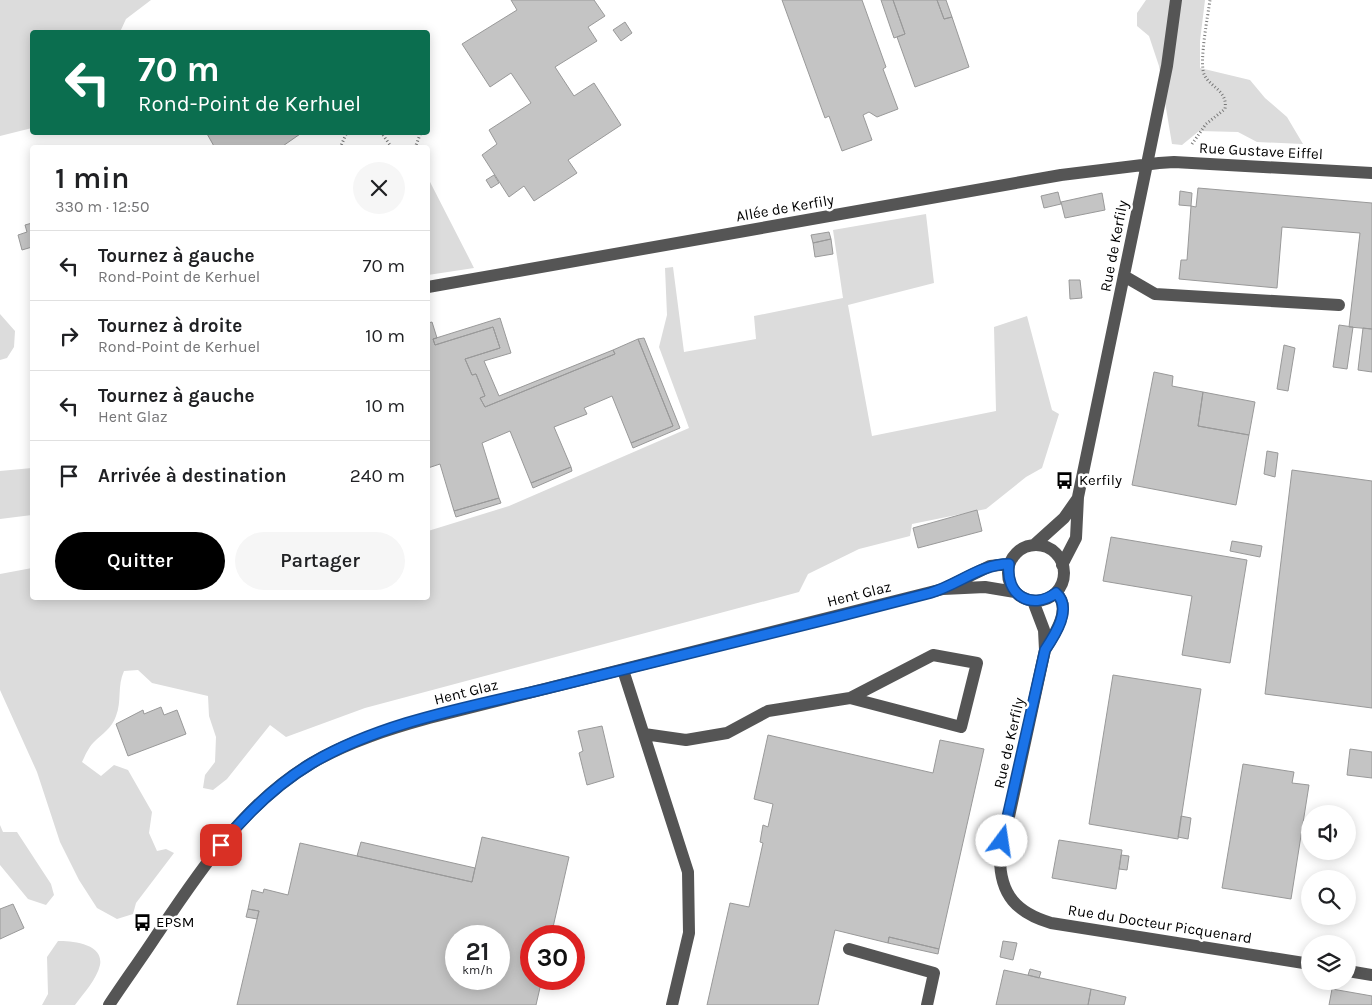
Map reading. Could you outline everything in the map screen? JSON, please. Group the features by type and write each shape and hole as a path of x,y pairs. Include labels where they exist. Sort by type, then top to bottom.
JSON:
{"street":[{"name":"Rue de Kerfily","path":"1062,565 1076,538 1078,497 1167,66 1176,0"},
{"name":"Rue Gustave Eiffel","path":"1147,164 1186,162 1372,173"},
{"name":"Allée de Kerfily","path":"430,287 1061,175 1147,164"},
{"path":"1124,276 1155,294 1338,305"},
{"name":"Rue de Kerfily","path":"1034,545 1064,518 1078,497"},
{"path":"1034,545 1052,550 1062,565 1063,580 1056,593 1049,598 1033,601 1015,592 1009,579 1009,564 1019,551 1034,545"},
{"name":"Hent Glaz","path":"943,589 990,566 1009,564"},
{"name":"Hent Glaz","path":"109,1005 172,912 230,834 264,798 294,774 333,752 387,730 943,589 985,587 1015,592"},
{"name":"Rue de Kerfily","path":"1045,650 1057,630 1062,616 1060,596 1056,593"},
{"name":"Rue de Kerfily","path":"1012,899 1002,882 1000,858 1045,650 1044,630 1033,601"},
{"path":"644,734 686,740 727,732 768,712 850,698 933,655 977,663 961,727 850,698"},
{"path":"623,670 688,872 689,933 672,1005"},
{"name":"Rue du Docteur Picquenard","path":"1012,899 1025,913 1051,922 1301,963"},
{"path":"849,948 934,973 928,1005"},
{"path":"1356,972 1372,975"}],"path":[{"path":"1186,162 1188,147 1194,143 1197,134 1206,124 1225,109 1226,104 1221,92 1207,78 1203,67 1210,0"}],"shaded area":[{"path":"0,0 151,0 126,19 121,30 30,30 30,128 0,136"},
{"path":"1146,0 1205,0 1200,41 1200,68 1250,80 1265,98 1287,117 1303,144 1257,142 1238,132 1199,131 1182,145 1172,144 1159,66 1149,36 1137,26 1137,13"},
{"path":"430,182 471,262 474,268 430,275"},
{"path":"926,214 934,283 848,305 872,436 996,411 994,327 1027,316 1052,410 1059,414 1042,468 1026,477 986,509 912,524 910,536 859,549 808,574 799,592 365,708 286,737 270,725 227,779 213,790 203,788 205,775 215,762 216,737 209,716 208,696 152,683 138,670 124,671 118,710 114,720 92,744 82,762 101,776 114,765 128,770 152,812 149,833 157,851 166,849 174,853 136,903 133,914 117,919 97,908 79,880 60,842 37,772 0,690 0,574 30,568 30,600 430,600 430,530 509,506 689,428 659,347 667,315 665,268 673,267 684,352 756,339 754,316 843,298 833,230"},
{"path":"0,314 15,331 14,347 7,358 0,360"},
{"path":"30,468 30,515 0,519 0,471"},
{"path":"0,825 3,832 17,832 51,884 54,895 46,905 28,899 0,865"},
{"path":"58,941 85,945 97,952 100,958 100,965 96,976 75,1005 42,1005 48,994 47,957"}],"building":[{"path":"511,0 594,0 605,16 588,27 597,41 555,67 574,96 594,83 621,125 568,160 577,173 534,201 524,186 509,197 482,155 497,144 489,130 531,103 511,73 490,87 462,44 517,10"},
{"path":"782,0 862,0 886,67 883,69 898,109 877,117 869,112 863,115 872,140 842,151 829,116 825,118"},
{"path":"881,0 893,0 905,34 894,38"},
{"path":"893,0 937,0 944,19 952,17 969,67 915,87 897,37 905,34"},
{"path":"937,0 946,0 952,17 944,19"},
{"path":"625,22 632,33 621,41 613,30"},
{"path":"208,135 299,135 284,145 213,145"},
{"path":"494,175 499,183 491,188 486,180"},
{"path":"1198,188 1372,203 1372,329 1349,327 1360,233 1282,227 1277,288 1179,279 1181,260 1187,260 1191,206 1196,207"},
{"path":"1180,191 1192,193 1191,206 1179,205"},
{"path":"1058,192 1061,204 1044,208 1041,196"},
{"path":"1102,193 1105,210 1065,218 1061,202"},
{"path":"30,224 30,248 22,250 18,235 27,232 25,225"},
{"path":"829,232 831,239 813,243 811,235"},
{"path":"831,239 833,254 815,257 813,243"},
{"path":"1069,280 1080,280 1082,298 1070,299"},
{"path":"500,318 511,353 484,361 499,396 613,350 615,354 485,407 480,398 485,396 476,374 472,375 465,359 500,348 493,327 435,345 433,339"},
{"path":"430,322 432,322 437,338 433,339 435,345 493,327 500,348 465,359 472,375 476,374 485,396 480,398 485,407 615,354 613,350 638,339 673,426 631,443 612,396 584,408 587,414 554,427 571,467 531,483 510,431 482,443 499,498 454,511 440,464 430,467"},
{"path":"1339,325 1353,327 1347,369 1333,367"},
{"path":"1363,328 1372,329 1372,372 1358,370"},
{"path":"644,338 680,428 633,448 631,443 673,426 638,339"},
{"path":"1284,345 1295,348 1288,391 1277,389"},
{"path":"1154,372 1173,376 1172,386 1203,392 1198,426 1249,435 1236,505 1132,485"},
{"path":"1203,392 1255,402 1249,435 1198,426"},
{"path":"1267,451 1278,453 1275,477 1264,474"},
{"path":"571,467 572,471 533,488 531,483"},
{"path":"1292,470 1372,481 1372,708 1265,694"},
{"path":"499,498 501,503 456,517 454,511"},
{"path":"977,510 982,531 918,548 913,528"},
{"path":"1111,537 1247,560 1230,663 1182,655 1192,596 1103,581"},
{"path":"1232,541 1262,546 1260,557 1230,551"},
{"path":"1113,675 1201,689 1178,839 1089,824"},
{"path":"161,707 164,715 177,710 186,734 128,756 116,724 143,710 144,714"},
{"path":"602,726 614,777 587,785 579,753 583,751 578,731"},
{"path":"768,735 933,773 940,740 984,749 939,949 889,937 888,943 835,930 818,1005 707,1005 730,903 749,907 763,843 760,842 763,825 768,827 773,804 754,799"},
{"path":"1350,749 1372,752 1372,778 1347,775"},
{"path":"1243,764 1294,772 1292,783 1309,785 1306,805 1301,805 1301,836 1291,899 1222,888"},
{"path":"1181,816 1191,818 1188,839 1178,837"},
{"path":"482,837 569,857 554,925 520,925 520,990 539,990 536,1005 237,1005 259,911 248,909 252,890 263,893 264,889 288,895 300,843 472,882"},
{"path":"1059,840 1122,850 1116,889 1052,878"},
{"path":"361,842 475,868 472,882 357,856"},
{"path":"1121,855 1129,856 1127,870 1119,869"},
{"path":"13,904 24,928 0,939 0,909"},
{"path":"248,909 259,911 257,919 246,917"},
{"path":"889,937 939,949 938,954 888,943"},
{"path":"1003,941 1017,943 1013,960 1000,957"},
{"path":"1030,969 1041,972 1039,978 1028,975"},
{"path":"1004,970 1091,989 1088,1005 996,1005"},
{"path":"1091,989 1126,997 1124,1005 1088,1005"},
{"path":"1332,990 1372,996 1372,1005 1329,1005"}],"place":[{"name":"Kerfily","path":"1065,480"},
{"name":"EPSM","path":"142,922"}],"route":[{"path":"221,845 250,812 280,784 294,774 333,752 387,730 930,593 943,589 990,566 1009,564 1010,584 1015,592 1033,601 1049,598 1056,593 1060,596 1062,616 1057,630 1045,650 1037,695 1002,841"}]}
